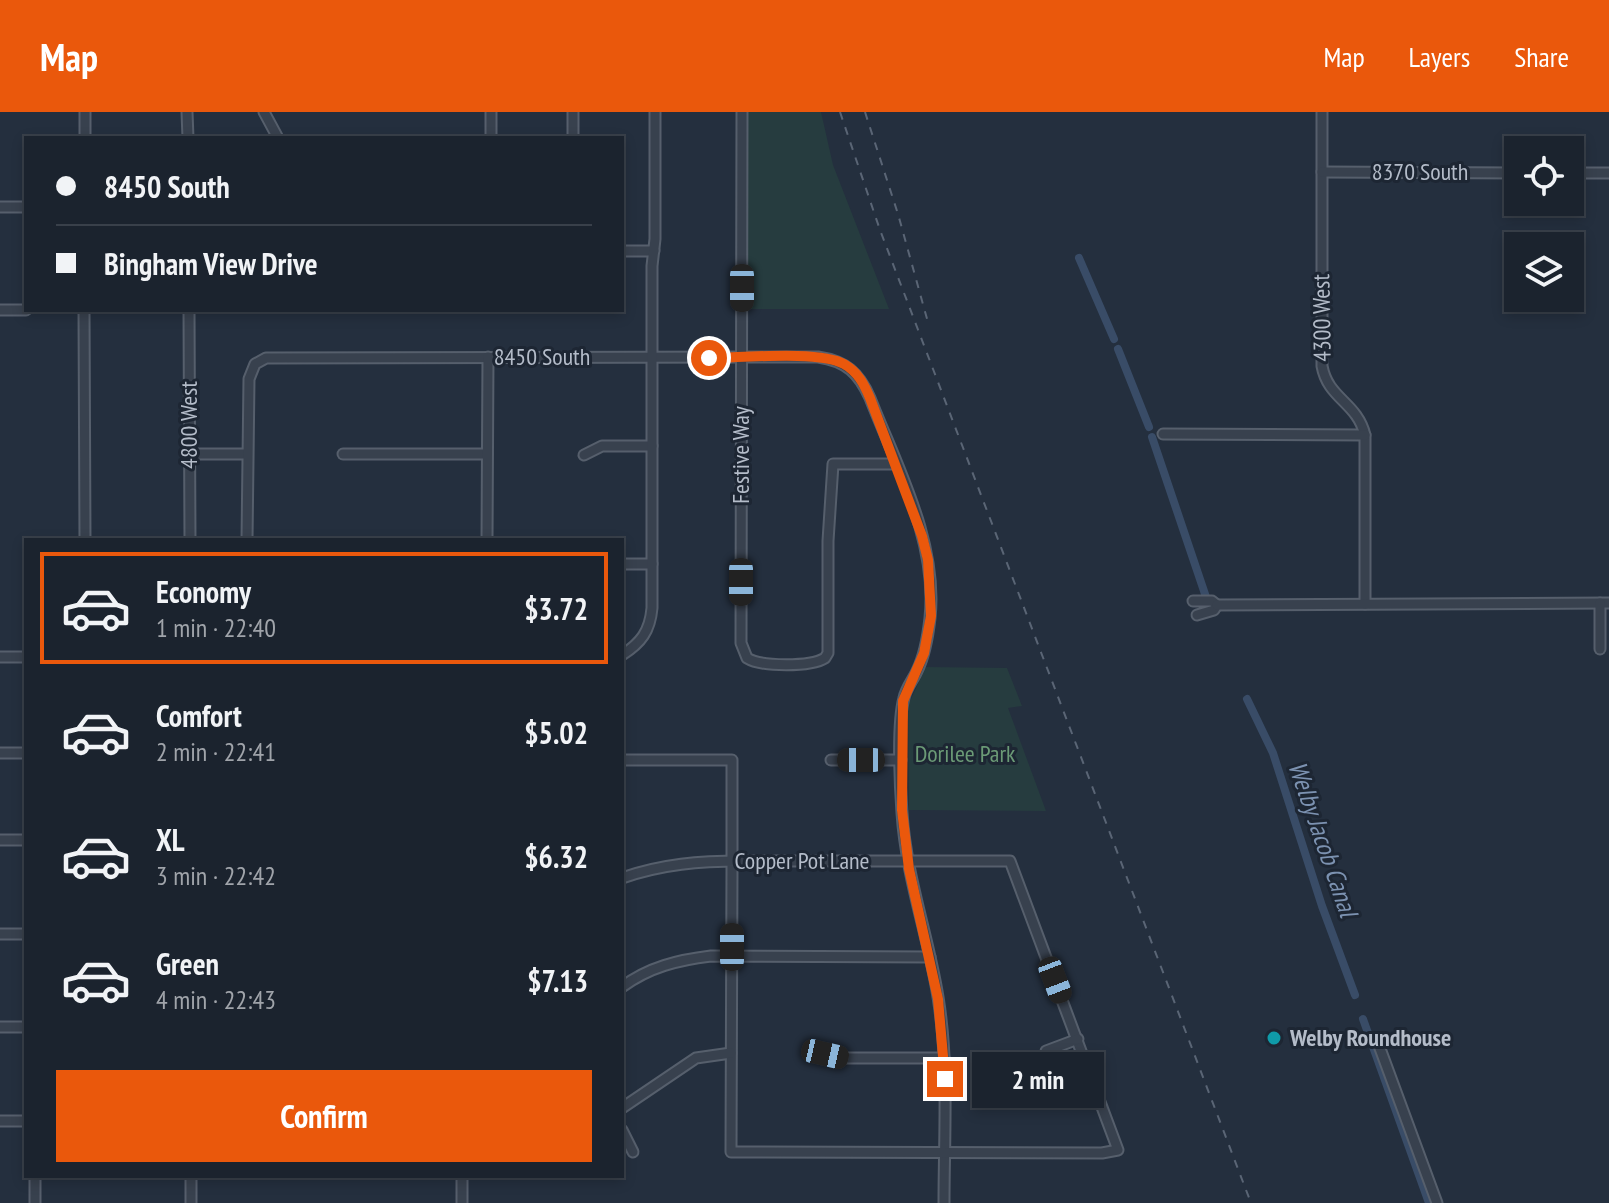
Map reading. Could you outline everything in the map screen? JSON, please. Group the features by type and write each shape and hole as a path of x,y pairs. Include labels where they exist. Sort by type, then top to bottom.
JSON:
{"street":[{"path":"85,112 85,136"},
{"path":"187,112 188,136"},
{"path":"264,112 277,136"},
{"path":"491,112 491,136"},
{"path":"573,112 573,136"},
{"path":"624,654 638,644 651,619 655,112"},
{"name":"Festive Way","path":"742,112 741,643 744,654 752,662 815,663 825,658 828,653 828,541 833,464 895,464"},
{"name":"4300 West","path":"1322,112 1322,366 1324,381 1352,408 1361,421 1365,435"},
{"name":"8370 South","path":"1322,172 1504,173"},
{"path":"1584,173 1609,173"},
{"path":"0,207 24,207"},
{"path":"624,251 654,251"},
{"path":"0,310 24,310"},
{"path":"84,312 85,538"},
{"name":"4800 West","path":"189,312 190,538"},
{"name":"8450 South","path":"246,454 249,379 255,364 273,357 831,359 852,369 863,381 895,464"},
{"path":"487,538 488,357"},
{"path":"1163,434 1365,435 1365,604"},
{"path":"584,455 602,446 652,446"},
{"path":"189,454 246,454 247,538"},
{"path":"343,454 487,454"},
{"path":"895,464 922,536 930,585 931,616 924,653 903,701 902,810 907,861 938,999 944,1058 944,1203"},
{"path":"624,564 652,564"},
{"path":"1193,601 1212,601 1217,605 1604,603 1600,649"},
{"path":"1197,615 1214,610 1217,605"},
{"path":"0,657 24,657"},
{"path":"0,753 24,753"},
{"path":"624,760 732,760 731,1152 944,1152"},
{"path":"831,760 901,760"},
{"path":"0,840 24,840"},
{"name":"Copper Pot Lane","path":"624,878 682,863 1010,861 1118,1150 1102,1153 944,1152"},
{"path":"0,934 24,934"},
{"path":"624,986 652,970 680,960 732,956 930,957"},
{"path":"0,1027 24,1027"},
{"path":"1046,1051 1078,1039"},
{"path":"1378,1043 1437,1203"},
{"path":"624,1107 696,1058 731,1053"},
{"path":"825,1054 841,1058 944,1058"},
{"path":"0,1121 24,1121"},
{"path":"624,1134 633,1152"},
{"path":"35,1178 35,1203"},
{"path":"191,1178 191,1203"},
{"path":"462,1178 462,1203"}],"green space":[{"path":"746,112 821,112 833,165 889,309 746,309"},
{"name":"Dorilee Park","path":"926,667 1007,668 1022,706 1008,708 1046,811 909,810 908,705"}],"waterway":[{"name":"Welby Jacob Canal","path":"1079,258 1114,339"},
{"name":"Welby Jacob Canal","path":"1118,349 1149,427"},
{"name":"Welby Jacob Canal","path":"1152,437 1206,597"},
{"name":"Welby Jacob Canal","path":"1247,699 1273,753 1322,906 1355,995"},
{"name":"Welby Jacob Canal","path":"1363,1019 1429,1203"}],"railway":[{"path":"840,112 880,230 1251,1203"},
{"path":"865,112 929,326"}],"place":[{"name":"Welby Roundhouse","path":"1274,1038"}],"route":[{"path":"709,358 818,357 841,362 852,369 863,381 914,511 928,560 931,616 924,653 903,701 902,810 909,869 938,999 945,1079"}]}
